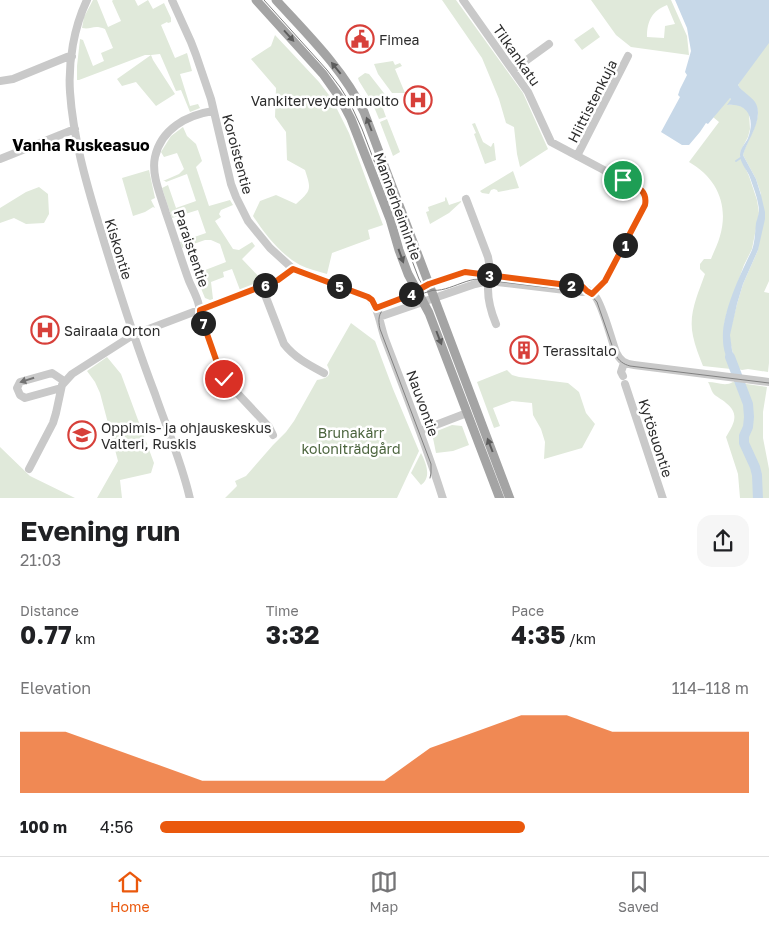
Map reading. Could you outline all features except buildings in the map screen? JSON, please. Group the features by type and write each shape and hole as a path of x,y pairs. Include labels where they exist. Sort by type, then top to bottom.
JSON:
{"main road":[{"name":"Mannerheimintie","path":"256,0 323,74 346,108 379,191 408,274 424,302 436,330 500,498"},
{"name":"Mannerheimintie","path":"276,0 342,74 361,105 510,498"}],"street":[{"name":"Kiskontie","path":"87,0 76,30 72,56 70,91 75,128 86,180 133,335 183,472 190,498"},
{"name":"Koroistentie","path":"172,0 192,42 214,111 236,197 248,221 270,248 293,269 368,297 376,308"},
{"name":"Tilkankatu","path":"463,0 528,92 550,140 555,145 642,190 646,197 645,205 605,281 590,292"},
{"path":"513,70 550,44"},
{"path":"0,81 13,79 72,56"},
{"name":"Hiittistenkuja","path":"577,156 628,56"},
{"name":"Paraistentie","path":"214,111 186,119 172,128 161,141 155,157 154,172 222,375 269,427 273,435"},
{"path":"0,159 75,128"},
{"path":"466,199 490,263 488,304 496,324"},
{"path":"62,385 52,373 20,382 17,388 20,396 25,398 62,385 77,371 133,335 278,280 293,269"},
{"path":"489,278 379,317 376,308 405,297 429,284 465,272 489,278 583,287 599,303 617,355 624,363 769,382"},
{"path":"262,286 284,344 299,360 324,373"},
{"name":"Nauvontie","path":"379,317 443,498"},
{"name":"Kytösuontie","path":"624,363 621,372 663,498"},
{"path":"29,469 53,424 62,385"},
{"path":"420,431 467,413"}],"green space":[{"path":"93,0 97,0 108,27 121,21 113,0 135,0 138,6 148,0 153,9 164,3 171,22 161,25 175,58 187,53 192,71 180,74 190,106 198,104 200,108 190,112 181,90 176,91 160,54 145,55 77,80 80,39 83,40 93,66 104,61 101,53 113,48 105,29 98,27 82,28 84,17"},
{"path":"442,0 456,0 523,93 548,149 520,167 514,127 506,123 499,99 482,58"},
{"path":"591,0 671,0 687,36 689,55 631,47 616,35","holes":["667,5 675,24 665,26 664,38 647,37 649,21 662,7"]},
{"path":"593,27 600,37 582,50 574,40"},
{"path":"275,35 319,82 332,99 349,133 383,225 368,230 370,239 332,253 327,274 303,266 286,255 268,237 253,216 260,201 276,195 296,204 309,189 305,170 287,160 286,132 275,117 276,88 251,59 271,46"},
{"path":"769,35 769,281 764,292 769,293 768,372 738,369 729,335 743,284 758,250 761,194 756,179 743,155 756,124 758,111 754,103 738,85"},
{"path":"151,55 175,94 156,106 136,82 122,86 117,79"},
{"path":"393,61 395,65 400,63 402,66 395,69 405,93 392,93 378,74 374,64"},
{"path":"365,73 369,74 387,97 386,101 381,103 386,117 379,119 372,102 359,81 358,78"},
{"path":"730,97 728,105 738,105 745,108 749,113 750,129 740,156 757,200 759,213 752,249 744,265 724,325 727,359 731,369 703,366 693,336 693,312 705,274 700,269 700,264 704,259 711,259 720,236 723,214 722,203 713,184 707,176 689,162 719,122 713,117"},
{"path":"387,119 400,152 393,156 380,122"},
{"path":"475,123 483,142 491,147 494,143 496,160 485,164 474,134 476,133 472,124"},
{"path":"183,127 187,136 196,144 202,161 196,167 209,206 230,200 233,205 221,210 219,214 221,217 215,221 233,249 239,250 252,242 255,246 242,259 263,281 240,290 232,269 223,272 224,277 211,282 213,299 210,300 205,298 195,274 226,262 220,244 211,240 205,240 182,248 180,242 206,233 198,210 172,218 162,188 168,185 176,208 196,201 187,174 166,182 163,181 179,174 184,169 177,153 164,157 161,152 171,136"},
{"path":"149,170 155,198 151,200 155,208 153,207 133,216 122,178"},
{"path":"513,171 519,188 498,192 494,189 489,194 480,191"},
{"path":"39,187 48,194 49,214 44,223 26,224 14,218 0,223 0,208 26,192"},
{"path":"446,197 449,205 461,202 449,213 430,224 426,212 429,211 428,207 445,201"},
{"name":"Brunakärr koloniträdgård","path":"351,323 375,341 419,451 397,498 225,498 237,486 235,481 246,476 286,432 317,380 328,376 327,365"},
{"path":"107,357 121,374 154,463 151,473 120,480 122,498 97,498 118,461 100,393 87,371"},
{"path":"507,370 512,375 519,377 568,383 579,392 586,413 595,424 582,448 544,459 545,442 541,429 533,415 532,403 512,401 493,408 500,426 494,428 477,382"},
{"path":"708,382 724,384 733,382 767,387 763,412 763,438 769,469 769,498 740,498 738,474 726,437 733,423 733,411 713,393"},
{"path":"452,425 462,426 469,445 453,451 436,453 432,433"},
{"path":"0,447 30,476 75,498 0,498"},
{"path":"421,453 426,465 427,474 421,485 411,473"}],"water":[{"path":"675,0 769,0 769,43 738,85 755,102 758,108 757,122 743,155 756,179 765,212 765,219 758,250 743,284 730,335 738,369 731,369 724,351 723,330 728,306 753,247 759,212 754,189 740,155 750,131 750,119 745,109 741,106 727,105 730,98 708,124 706,123 689,145 682,145 661,132 680,97 678,95 687,75 685,72 691,51 687,28"}],"waterway":[{"path":"736,161 742,157"},
{"path":"730,357 748,404 748,427 744,436 744,443 755,467 758,498"}],"tram line":[{"path":"264,0 327,70 350,103 362,129 419,279 424,286 430,290 446,289 478,279 584,292 591,295 597,302 615,354 625,364 769,383"},
{"path":"430,478 431,464 380,329 379,320 381,312 386,307 434,290"}],"place":[{"name":"Fimea","path":"360,39"},
{"name":"Vankiterveydenhuolto","path":"418,100"},
{"name":"Sairaala Orton","path":"45,330"},
{"name":"Terassitalo","path":"524,350"},
{"name":"Oppimis- ja ohjauskeskus Valteri, Ruskis","path":"82,435"}],"district":[{"name":"Vanha Ruskeasuo","path":"81,145"}],"route":[{"path":"224,379 200,310 278,280 293,269 368,297 376,308 405,297 429,284 465,272 583,287 592,294 605,281 645,205 646,197 642,190 623,180"}]}
